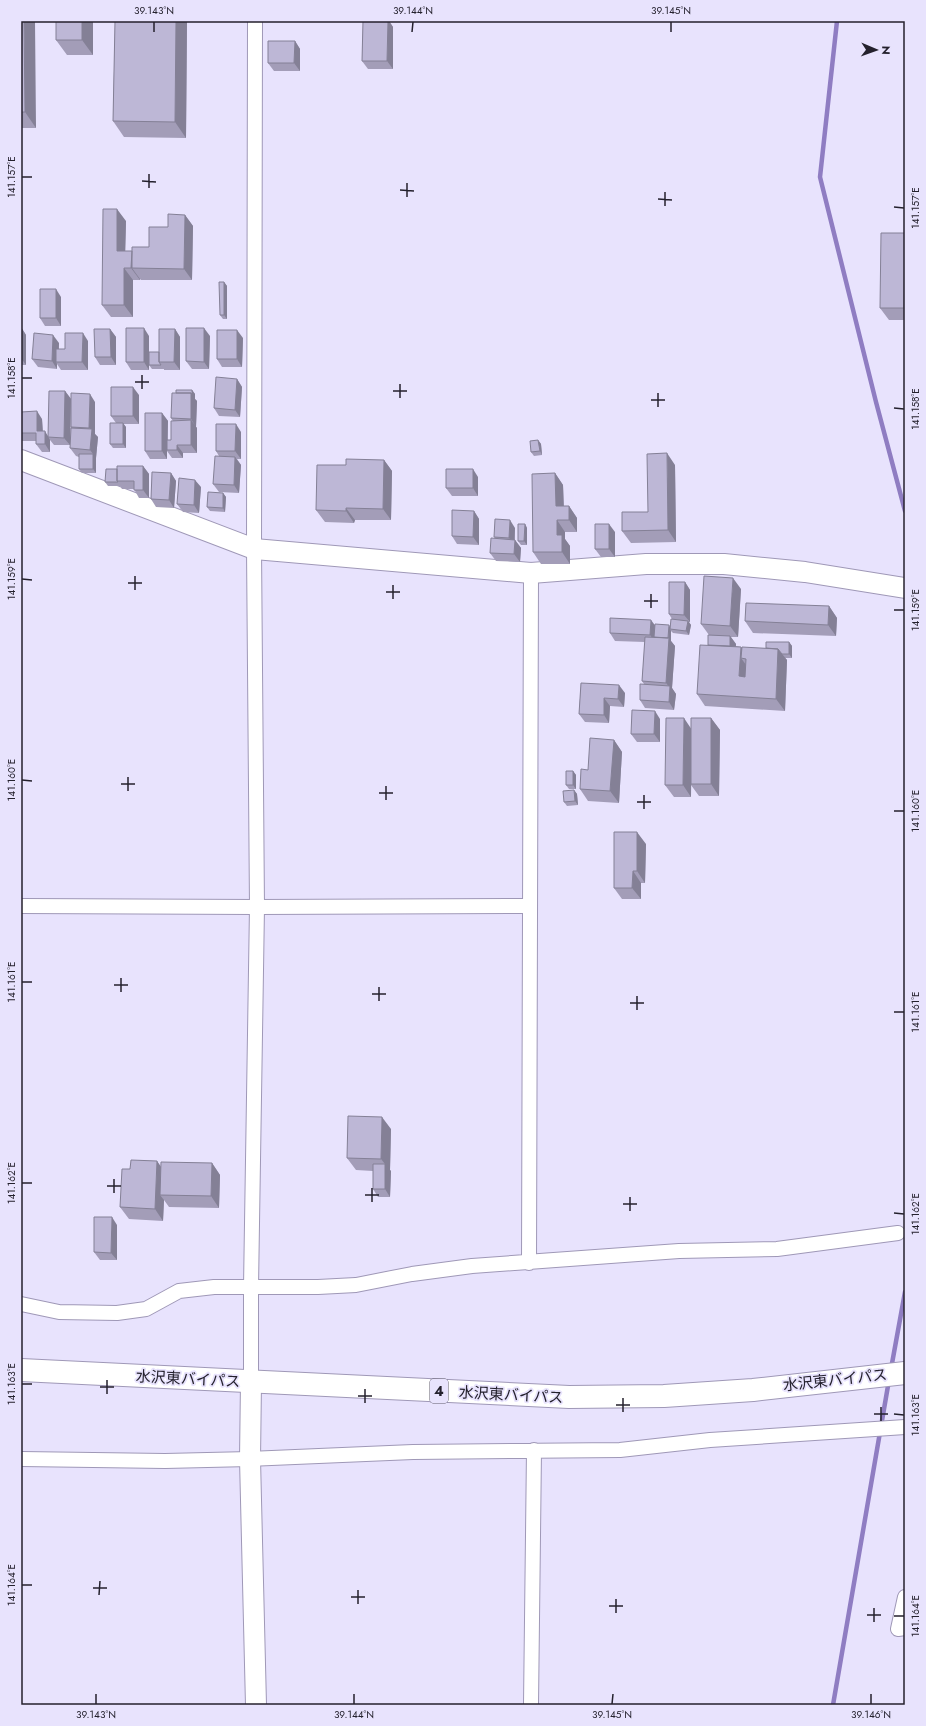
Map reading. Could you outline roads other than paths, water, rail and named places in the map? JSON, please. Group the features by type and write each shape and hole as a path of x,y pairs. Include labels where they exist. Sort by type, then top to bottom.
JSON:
{"highway":[{"name":"水沢東バイパス","path":"21,1370 569,1397 664,1396 753,1390 905,1373"}],"street":[{"path":"255,21 254,550 257,907 250,1459 256,1705"},
{"path":"21,460 254,550 532,573 646,564 724,564 805,572 895,587"},
{"path":"529,1263 532,573"},
{"path":"21,906 530,906"},
{"path":"21,1304 59,1312 117,1313 146,1309 179,1291 214,1287 318,1287 356,1285 412,1274 472,1266 679,1251 777,1249 898,1234"},
{"path":"21,1459 165,1461 414,1452 620,1450 710,1440 851,1429 905,1427"},
{"path":"531,1705 534,1450"},
{"path":"905,1597 898,1629 905,1628"}],"waterway":[{"path":"837,21 820,177 876,402 905,511"},
{"path":"891,1369 905,1292"},
{"path":"833,1705 889,1380"}]}
